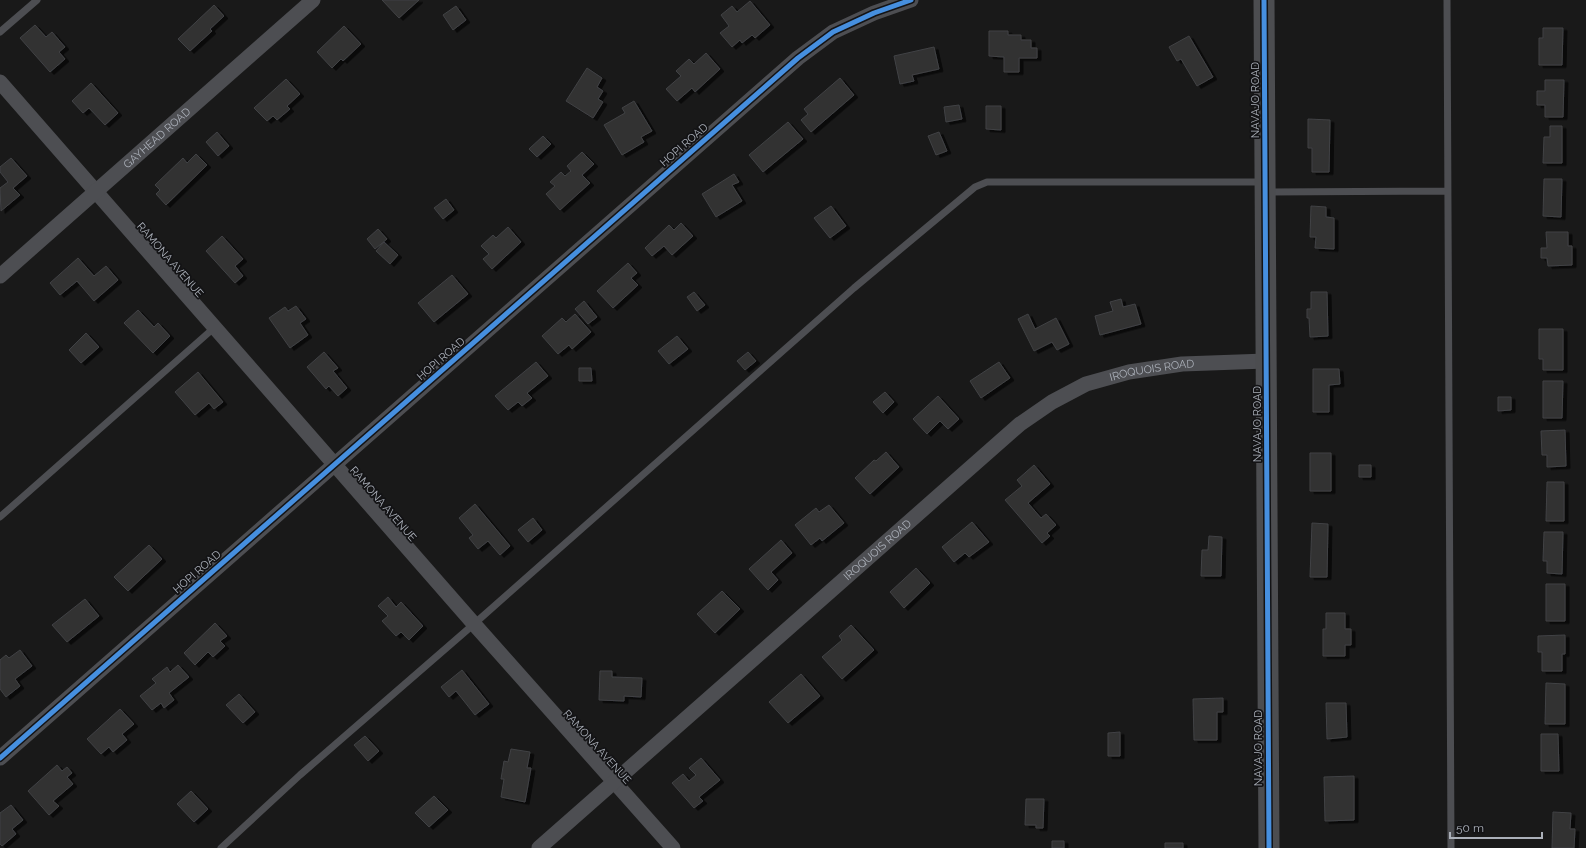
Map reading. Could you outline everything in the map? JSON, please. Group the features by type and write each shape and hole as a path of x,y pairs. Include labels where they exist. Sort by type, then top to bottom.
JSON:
{"main road":[{"name":"NAVAJO ROAD","path":"1264,0 1269,848"}],"street":[{"name":"GAYHEAD ROAD","path":"0,276 313,0"},
{"name":"HOPI ROAD","path":"0,758 336,465 798,58 833,32 874,12 911,0"},
{"name":"RAMONA AVENUE","path":"0,82 474,624 673,848"},
{"name":"IROQUOIS ROAD","path":"539,848 1020,424 1052,402 1086,384 1130,372 1182,364 1266,361"}],"lane":[{"path":"0,32 37,0"},
{"path":"1447,0 1451,848"},
{"path":"220,848 300,775 474,624 854,288 975,187 987,182 1447,191"},
{"path":"0,517 215,327"}],"building":[{"path":"382,0 419,0 399,18"},
{"path":"750,1 770,25 755,38 752,35 742,43 740,40 732,47 720,33 729,26 721,15 732,6 737,12"},
{"path":"214,5 224,16 210,29 212,31 190,51 178,39"},
{"path":"456,6 466,20 453,30 443,15"},
{"path":"35,25 46,37 52,32 65,47 59,52 65,59 50,72 20,38"},
{"path":"344,26 361,44 343,61 341,59 332,68 317,52"},
{"path":"1543,28 1563,28 1562,65 1539,65 1539,38 1543,38"},
{"path":"989,31 1008,31 1008,35 1021,35 1021,40 1031,40 1031,48 1037,48 1037,58 1019,58 1019,72 1004,72 1004,57 989,56"},
{"path":"1189,36 1213,77 1197,86 1181,59 1177,61 1169,47"},
{"path":"934,47 939,69 912,75 914,81 900,84 894,56"},
{"path":"706,53 720,69 695,92 692,88 677,101 666,89 681,76 676,71 689,59 694,64"},
{"path":"587,68 602,78 597,87 603,91 598,99 603,102 593,118 566,101"},
{"path":"840,78 854,95 811,132 801,120 808,114 804,109"},
{"path":"286,79 300,94 287,106 290,109 277,120 273,116 267,121 254,108"},
{"path":"1545,80 1564,80 1563,117 1545,117 1545,105 1537,105 1537,91 1545,91"},
{"path":"91,83 118,113 105,125 89,108 83,113 72,101"},
{"path":"634,101 652,131 641,137 644,142 622,155 604,125 625,113 622,108"},
{"path":"959,105 962,119 946,122 944,107"},
{"path":"986,106 1001,106 1001,130 986,129"},
{"path":"1308,119 1330,120 1329,172 1312,172 1312,148 1308,148"},
{"path":"788,122 803,139 763,172 749,155"},
{"path":"1550,126 1562,126 1562,163 1543,163 1544,137 1550,137"},
{"path":"217,132 229,146 218,156 206,142"},
{"path":"939,132 947,151 936,155 928,136"},
{"path":"543,136 551,144 537,157 529,149"},
{"path":"582,152 594,164 582,175 590,183 560,210 546,194 555,186 550,182 561,172 565,176 571,171 567,166"},
{"path":"196,154 207,165 166,205 156,194 160,190 155,185 183,158 187,163"},
{"path":"11,158 27,176 13,188 20,195 1,211 0,188 8,182 0,172 0,167"},
{"path":"734,174 739,182 732,185 742,201 716,217 702,194"},
{"path":"1544,179 1562,179 1561,217 1543,216"},
{"path":"446,199 454,210 443,219 434,208"},
{"path":"831,206 846,226 830,238 814,218"},
{"path":"1311,206 1326,207 1326,217 1334,218 1334,249 1315,248 1316,237 1310,237"},
{"path":"681,223 693,236 672,255 664,246 652,256 645,248 669,225 674,230"},
{"path":"508,227 521,242 492,269 483,259 489,254 481,246 493,235 496,238"},
{"path":"378,229 387,239 375,249 367,239"},
{"path":"1546,232 1568,232 1568,246 1572,246 1572,265 1548,266 1547,258 1541,258 1541,248 1547,248"},
{"path":"222,236 243,259 235,266 243,276 235,283 206,251"},
{"path":"384,242 398,255 390,264 376,251"},
{"path":"78,258 94,276 106,266 118,280 94,301 77,281 60,295 50,283"},
{"path":"628,263 637,273 631,278 638,285 613,308 597,291"},
{"path":"452,275 468,294 434,322 418,303"},
{"path":"694,292 705,305 697,311 687,297"},
{"path":"1311,292 1327,292 1328,336 1310,337 1307,309 1311,309"},
{"path":"1121,299 1123,307 1135,304 1141,324 1100,335 1095,316 1113,311 1110,302"},
{"path":"584,301 597,317 588,324 575,309"},
{"path":"296,306 306,319 300,323 308,335 290,348 269,318 285,307 288,311"},
{"path":"138,310 154,327 158,323 170,336 153,353 124,323"},
{"path":"575,314 591,332 572,349 569,345 558,354 542,336 562,318 566,322"},
{"path":"1028,314 1035,329 1056,318 1069,344 1057,350 1052,342 1034,351 1018,319"},
{"path":"1539,329 1563,329 1563,370 1543,370 1543,359 1539,359"},
{"path":"86,333 99,347 81,363 69,350"},
{"path":"677,336 688,349 669,364 658,351"},
{"path":"324,352 338,368 333,371 347,388 338,396 329,386 326,389 307,367"},
{"path":"748,352 756,361 745,370 737,361"},
{"path":"536,362 548,376 527,393 532,398 522,406 518,402 508,410 495,396"},
{"path":"999,362 1010,378 981,398 970,381"},
{"path":"579,368 591,368 592,381 579,381"},
{"path":"1313,369 1339,369 1340,384 1329,385 1329,412 1313,412"},
{"path":"198,372 223,402 214,409 209,403 195,415 175,392"},
{"path":"1543,381 1563,381 1562,418 1543,418"},
{"path":"885,392 894,402 883,413 873,402"},
{"path":"938,396 959,419 948,429 940,421 927,434 913,419"},
{"path":"1498,397 1511,397 1511,410 1498,411"},
{"path":"1565,430 1566,466 1547,467 1547,455 1542,455 1541,431"},
{"path":"886,452 899,467 870,494 855,478 874,460 876,461"},
{"path":"1310,453 1331,453 1331,491 1310,491"},
{"path":"1034,465 1050,484 1028,503 1041,518 1046,514 1056,525 1047,533 1050,536 1042,543 1005,500 1022,486 1017,480"},
{"path":"1359,465 1371,465 1371,477 1359,477"},
{"path":"1547,482 1564,482 1564,521 1546,521"},
{"path":"475,504 510,546 500,555 488,541 478,549 469,538 473,535 459,518"},
{"path":"829,505 844,523 822,541 820,538 811,545 795,525 816,508 819,512"},
{"path":"533,518 542,530 528,542 518,530"},
{"path":"972,522 989,542 969,557 965,553 954,562 942,547"},
{"path":"1312,523 1328,524 1327,577 1310,577"},
{"path":"1544,532 1563,532 1562,574 1547,573 1547,561 1543,561"},
{"path":"1209,536 1222,537 1221,576 1201,576 1202,550 1208,550"},
{"path":"781,540 792,553 771,572 778,580 768,590 749,569"},
{"path":"149,545 162,559 128,591 114,577"},
{"path":"916,568 930,583 904,608 890,592"},
{"path":"1546,584 1565,584 1565,621 1546,621"},
{"path":"722,591 740,609 715,633 697,614"},
{"path":"388,597 396,607 401,602 423,626 409,640 401,632 396,636 382,621 388,616 378,606"},
{"path":"85,599 99,616 67,642 52,625"},
{"path":"1326,613 1345,613 1345,629 1351,629 1351,645 1345,645 1345,656 1323,656 1323,629 1326,629"},
{"path":"215,623 227,636 220,641 225,646 213,657 208,652 195,665 184,653"},
{"path":"851,625 874,650 842,679 822,657 842,640 839,636"},
{"path":"1565,635 1565,654 1562,654 1562,671 1542,671 1542,652 1538,652 1538,636"},
{"path":"20,650 32,666 15,679 20,686 6,697 0,689 0,660 6,655 9,658"},
{"path":"178,665 189,677 169,693 174,700 164,708 161,703 152,710 140,696 156,683 152,679 167,667 170,672"},
{"path":"462,670 489,704 475,715 456,691 449,697 441,687"},
{"path":"600,671 612,671 612,677 642,678 641,697 624,696 624,701 599,700"},
{"path":"801,674 820,696 788,723 769,702"},
{"path":"1546,683 1565,684 1565,724 1545,724"},
{"path":"239,694 255,712 243,723 226,705"},
{"path":"1223,698 1223,712 1217,712 1217,740 1194,740 1193,699"},
{"path":"1326,703 1346,703 1347,737 1327,739"},
{"path":"120,709 134,724 122,734 127,740 113,752 109,747 101,754 87,739"},
{"path":"1120,732 1120,756 1108,756 1108,733"},
{"path":"1541,734 1558,734 1559,771 1541,771"},
{"path":"365,736 379,751 368,761 354,745"},
{"path":"511,749 530,752 527,768 531,768 525,802 501,797 504,779 501,779 504,761 508,762"},
{"path":"701,758 720,780 699,797 703,801 694,808 672,783 683,774 689,781 696,775 689,768"},
{"path":"57,765 62,771 67,767 72,773 67,777 73,784 53,801 59,806 49,815 28,791"},
{"path":"1354,776 1354,820 1325,821 1324,777"},
{"path":"191,791 208,809 194,822 177,804"},
{"path":"434,796 448,810 429,827 415,813"},
{"path":"1026,799 1044,799 1043,828 1036,828 1036,825 1025,825"},
{"path":"11,805 23,820 12,829 16,834 2,846 0,844 0,813"},
{"path":"1553,812 1571,813 1570,829 1575,829 1574,848 1552,848"},
{"path":"1052,841 1064,841 1064,848 1052,848"},
{"path":"1165,843 1183,843 1183,848 1165,848"}],"cycle path":[{"path":"0,758 798,58 833,32 874,13 911,0"},
{"path":"1264,0 1269,848"}]}
